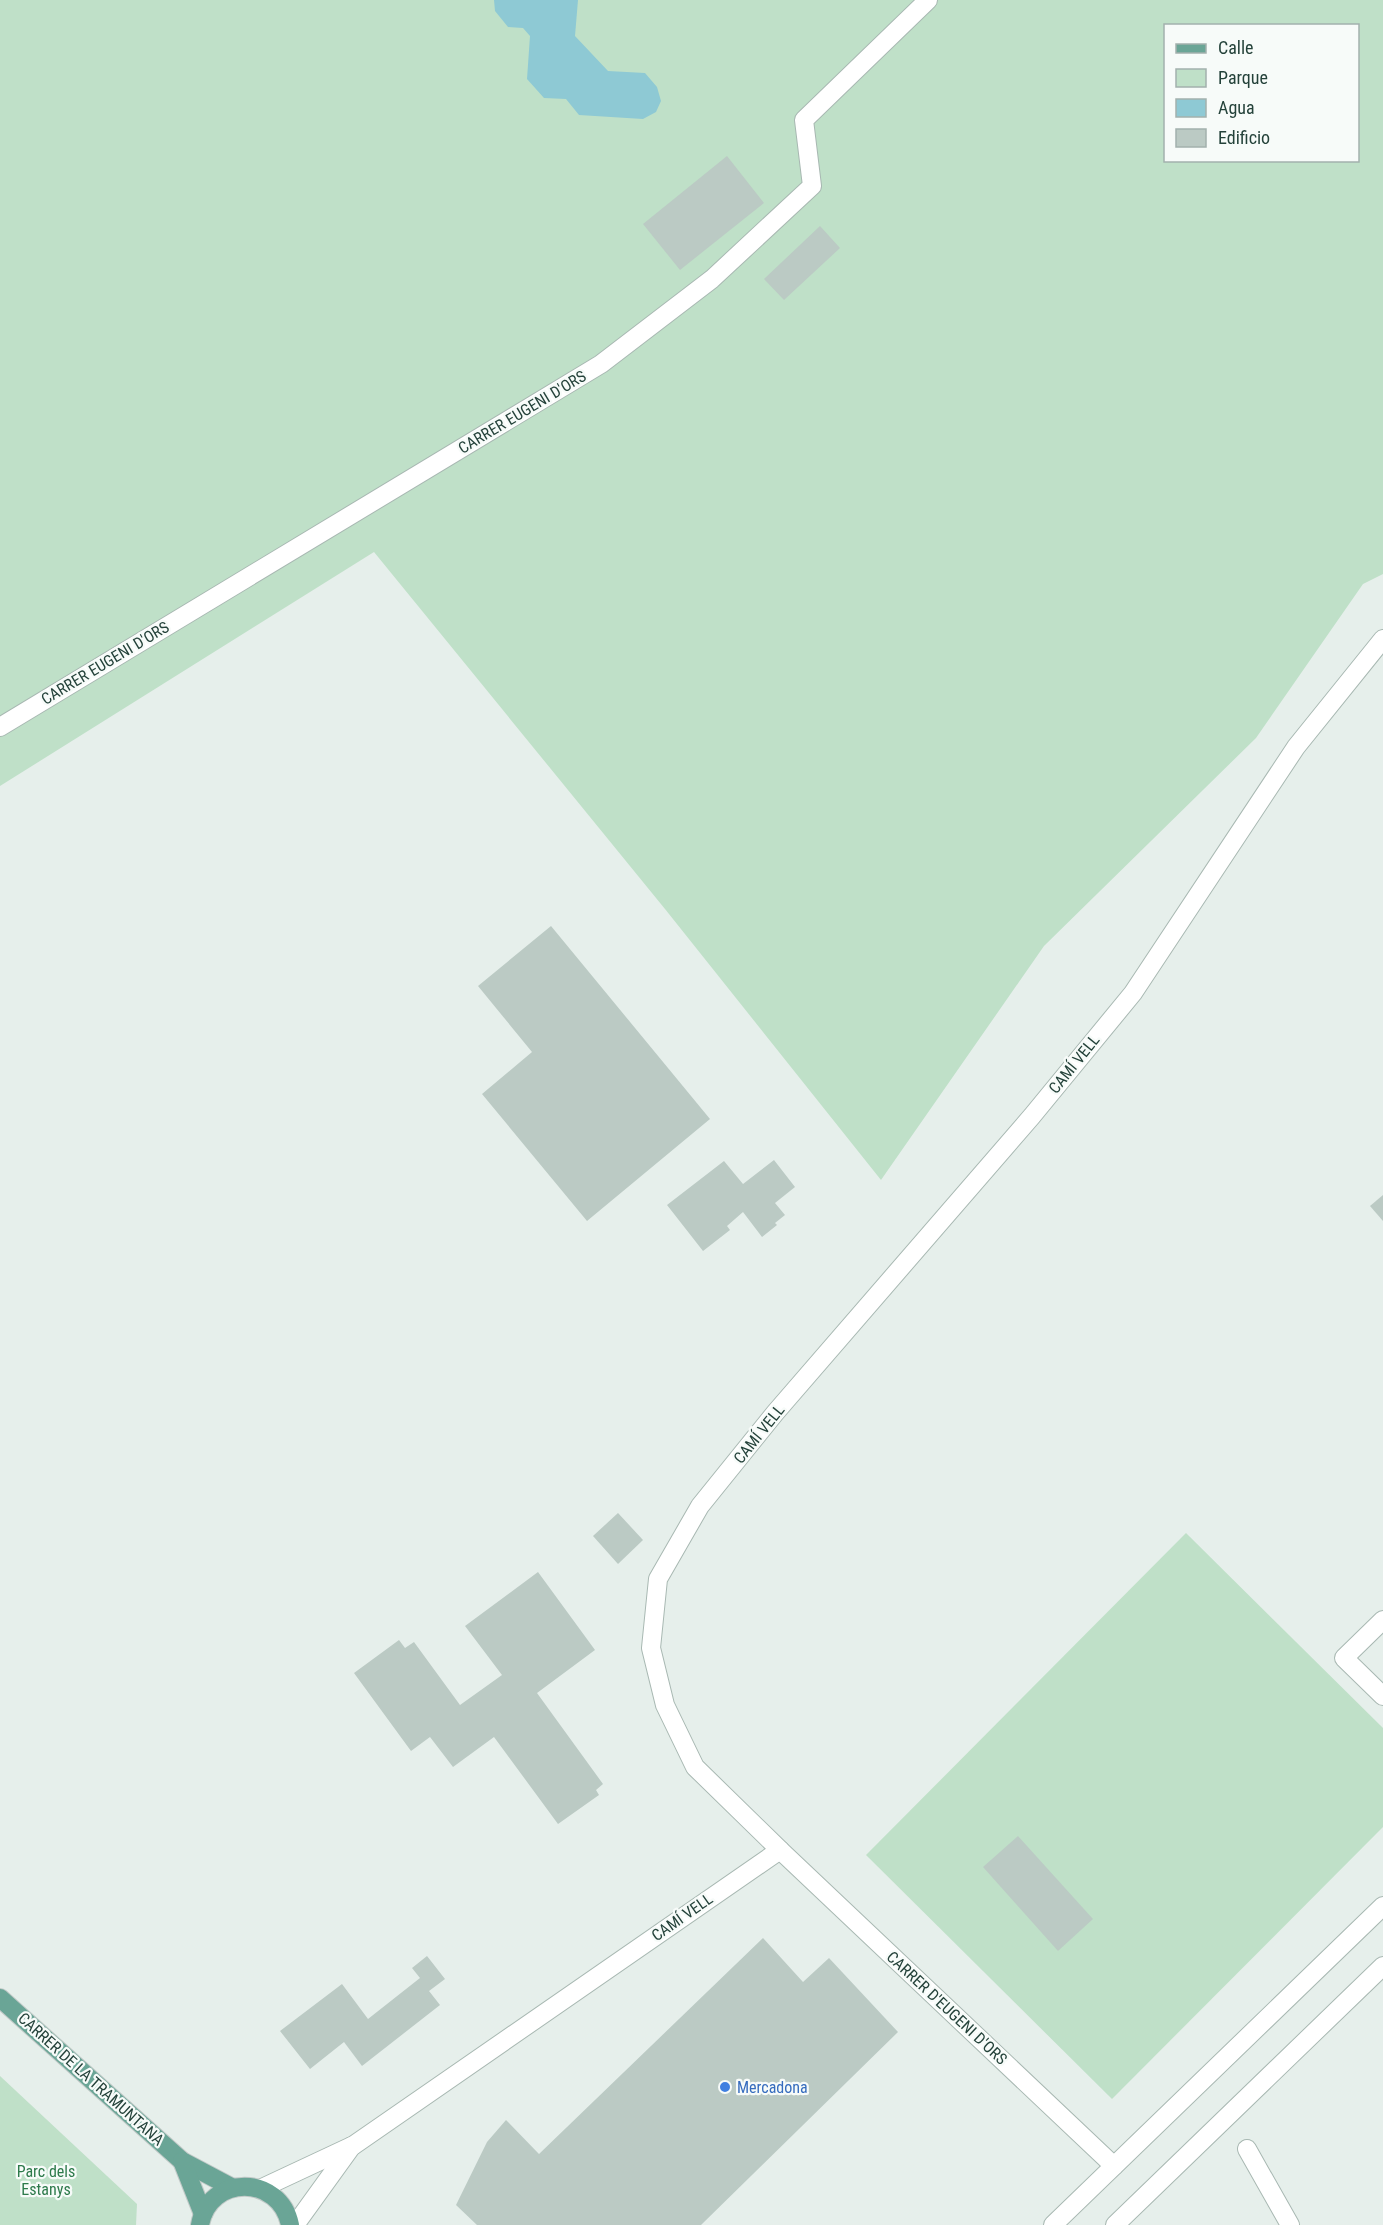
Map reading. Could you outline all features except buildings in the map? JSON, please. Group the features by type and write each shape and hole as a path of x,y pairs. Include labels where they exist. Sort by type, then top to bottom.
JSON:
{"main road":[{"name":"CARRER DE LA TRAMUNTANA","path":"0,1998 182,2161 233,2188"},
{"name":"CARRER DE LA TRAMUNTANA","path":"182,2161 201,2219"},
{"name":"CARRER DE LA TRAMUNTANA","path":"201,2219 218,2195 244,2186 260,2189"},
{"path":"260,2189 272,2195 282,2205 292,2225"}],"street":[{"name":"CARRER EUGENI D'ORS","path":"0,727 601,364 712,279 812,186 804,120 928,0"},
{"name":"CAMÍ VELL","path":"260,2189 354,2145 780,1850 695,1767 665,1705 651,1648 658,1579 700,1506 775,1413 1032,1116 1132,993 1296,747 1383,639"},
{"path":"1383,1620 1344,1658 1383,1696"},
{"name":"CARRER D'EUGENI D'ORS","path":"780,1850 1114,2166"},
{"path":"1053,2225 1383,1906"},
{"path":"1115,2225 1383,1966"},
{"name":"CAMÍ VELL","path":"292,2225 354,2145"},
{"path":"1247,2149 1290,2225"}],"green space":[{"path":"0,0 1383,0 1383,574 1363,584 1256,738 1044,946 881,1180 665,909 374,552 0,786"},
{"path":"1186,1533 1383,1728 1383,1827 1112,2099 866,1855"},
{"name":"Parc dels Estanys","path":"0,2076 137,2204 136,2225 0,2225"}],"water":[{"path":"494,0 578,0 575,36 608,71 645,73 657,87 661,101 656,112 643,119 579,115 566,99 544,98 527,79 530,36 523,28 508,27 495,11"}],"place":[{"name":"Mercadona","path":"725,2087"}]}
